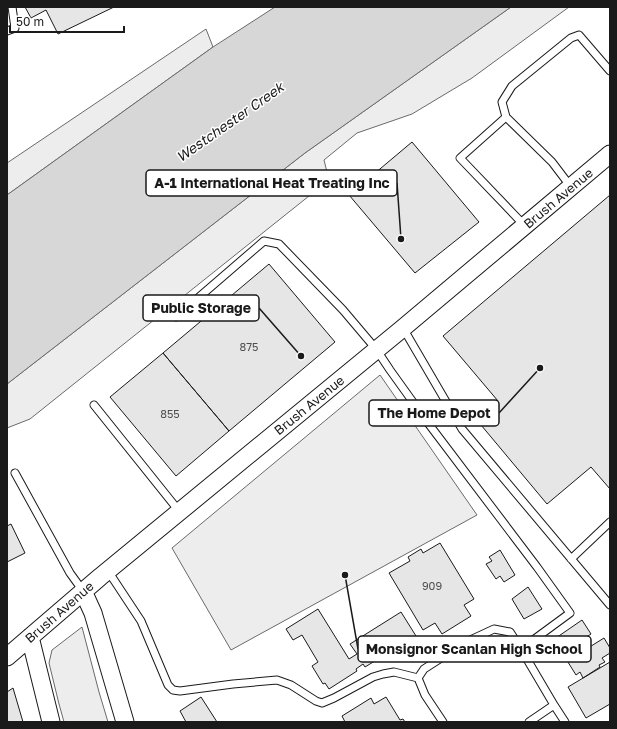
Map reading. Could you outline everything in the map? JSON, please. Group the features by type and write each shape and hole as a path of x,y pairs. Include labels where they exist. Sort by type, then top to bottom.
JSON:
{"street":[{"name":"Brush Avenue","path":"7,656 179,511 376,350 610,154"},
{"path":"83,591 93,613 125,722"},
{"path":"30,637 51,722"}],"lane":[{"path":"7,31 15,28 12,7"},
{"path":"571,187 553,163 506,117 502,102 512,86 571,38 579,35 610,71"},
{"path":"506,117 460,158 524,226"},
{"path":"176,317 264,241 279,244 343,310 376,350 428,423 538,567 570,613 521,649"},
{"path":"402,328 462,428 610,605"},
{"path":"94,405 179,511"},
{"path":"14,474 70,573 83,591"},
{"path":"571,559 610,522"},
{"path":"108,571 141,621 168,685 173,690 180,692 233,684 277,680 291,685 316,701 322,703 373,677 382,674 394,672 418,678"},
{"path":"418,678 424,669 466,642 494,629 510,632 564,722"},
{"path":"418,678 425,695 443,722"},
{"path":"530,722 554,705"}],"shaded area":[{"path":"511,7 569,7 472,78 412,114 357,133 324,160 329,180 30,419 7,428 7,384 305,153"},
{"path":"206,29 213,47 7,195 7,163"},
{"path":"380,375 477,515 231,650 172,548"},
{"path":"82,627 108,722 64,722 59,704 49,663 52,650"}],"water":[{"name":"Westchester Creek","path":"275,7 511,7 305,153 7,384 7,195 213,47"}],"building":[{"path":"25,7 114,7 58,34 46,10 31,18"},
{"path":"412,142 479,222 415,273 349,195"},
{"path":"610,195 610,489 591,467 547,504 476,419 498,401 443,336"},
{"path":"269,264 335,342 229,431 163,353"},
{"path":"163,353 229,431 176,476 110,397"},
{"path":"11,524 25,553 7,562 7,526"},
{"path":"440,543 474,599 464,605 471,616 442,634 435,623 423,630 389,573 410,561 408,557 421,549 423,553"},
{"path":"500,550 515,575 504,582 500,576 496,579 486,564 492,561 489,557"},
{"path":"528,587 542,609 524,619 512,599"},
{"path":"318,609 349,659 357,654 350,644 401,612 416,636 365,667 363,664 356,669 357,671 329,689 325,683 323,684 312,666 318,662 302,635 293,640 286,629"},
{"path":"582,620 591,634 562,653 553,640"},
{"path":"604,638 610,648 610,653 602,658 605,662 583,678 580,672 576,675 566,659 587,646 588,648"},
{"path":"610,662 610,704 586,718 568,687"},
{"path":"13,688 23,722 7,722 7,692"},
{"path":"201,697 217,722 186,722 180,711"},
{"path":"386,697 400,720 403,719 405,722 345,722 342,716 371,698 374,704"}],"place":[{"name":"A-1 International Heat Treating Inc","path":"401,239"},
{"name":"Public Storage","path":"301,356"},
{"name":"The Home Depot","path":"540,368"},
{"name":"Monsignor Scanlan High School","path":"345,575"}]}
